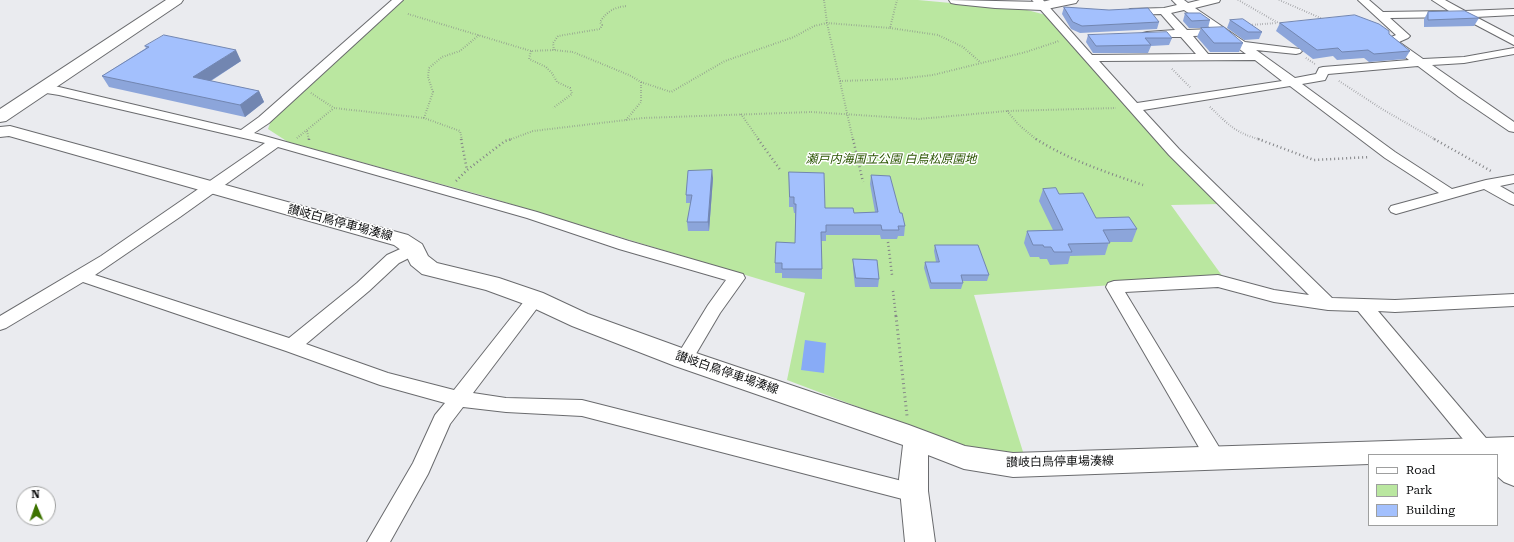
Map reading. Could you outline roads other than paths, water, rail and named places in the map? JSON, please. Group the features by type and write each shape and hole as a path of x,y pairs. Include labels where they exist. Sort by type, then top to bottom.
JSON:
{"main road":[{"path":"0,117 176,0"},
{"path":"956,0 996,4 1040,3 1073,5"},
{"name":"讃岐白鳥停車場湊線","path":"0,132 10,132 401,240 414,249 419,260 430,269 491,283 535,299 580,320 684,359 964,457 1013,465 1215,457 1368,456"},
{"path":"913,438 914,493 920,542"},
{"name":"讃岐白鳥停車場湊線","path":"1494,454 1514,448"},
{"path":"1498,461 1514,474"}],"street":[{"path":"244,134 264,120 398,0"},
{"path":"1177,0 1242,45 1390,156 1449,193"},
{"path":"1118,12 1164,11 1215,0"},
{"path":"1363,0 1404,36 1391,41 1419,63 1514,128"},
{"path":"1437,0 1514,42"},
{"path":"1040,3 1174,152 1328,304"},
{"path":"1164,11 1205,57"},
{"path":"1380,15 1514,12"},
{"path":"1138,35 1222,32"},
{"path":"1071,38 1086,37"},
{"path":"1242,45 1296,51"},
{"path":"1135,107 1202,99 1321,77 1323,71 1464,60 1514,51"},
{"path":"1090,58 1258,57"},
{"path":"44,89 59,91 244,134 532,215 624,245 737,278 714,309 684,359"},
{"path":"0,324 81,276 156,227 211,188 280,144"},
{"path":"1396,209 1449,193 1509,180"},
{"path":"1486,184 1514,200"},
{"path":"292,346 363,287 393,259 414,249"},
{"path":"81,276 292,346 386,380 459,399 506,406 582,408 914,493"},
{"path":"1215,457 1114,288 1218,281 1274,296 1328,304 1395,306 1514,300"},
{"path":"378,542 421,468 442,420 535,299"},
{"path":"1363,305 1490,454"}],"water":[{"path":"805,340 826,343 824,373 801,370"}],"park label":[{"name":"瀬戸内海国立公園 白鳥松原園地","path":"891,159"}]}
